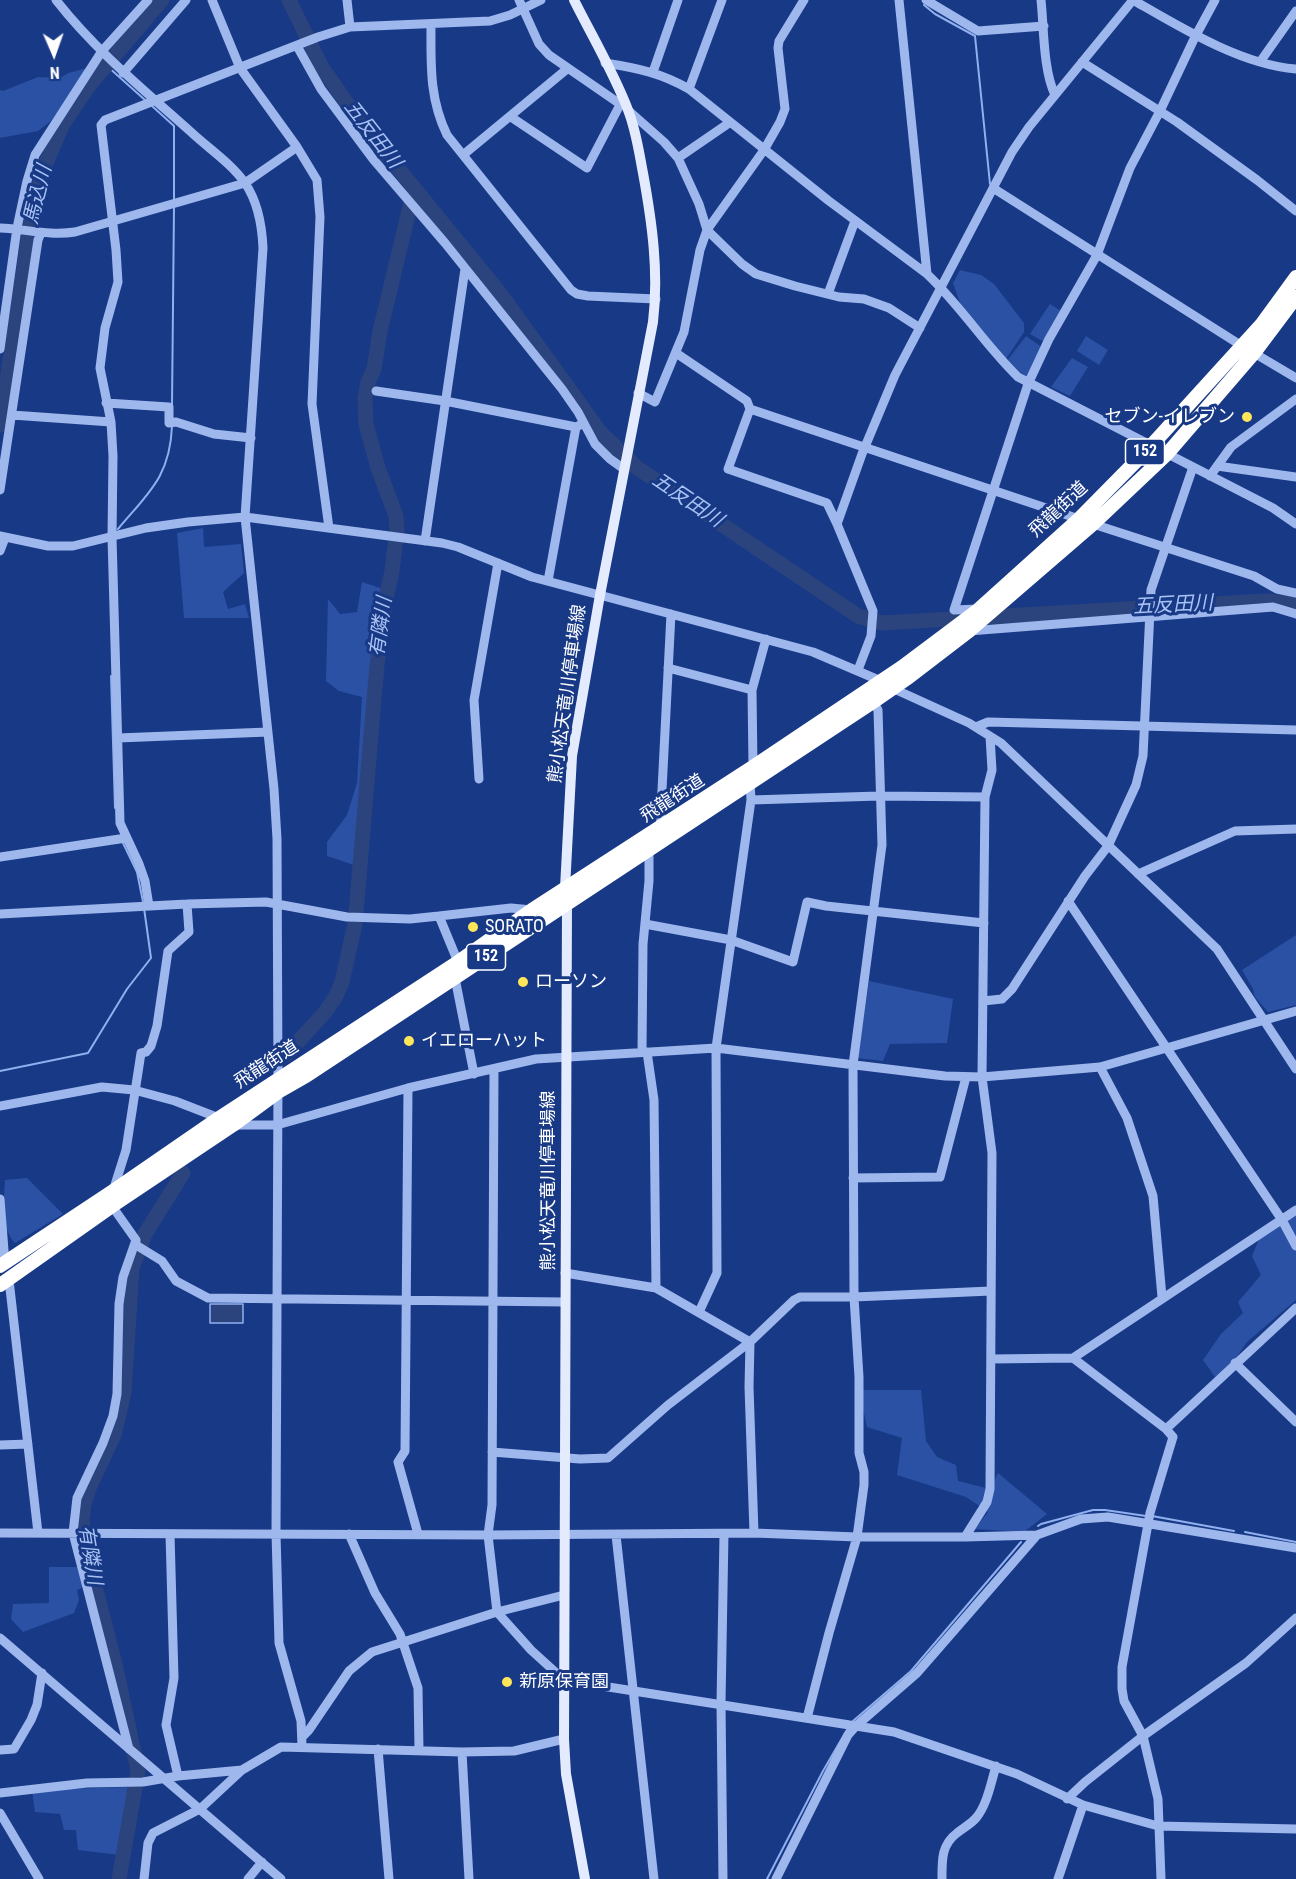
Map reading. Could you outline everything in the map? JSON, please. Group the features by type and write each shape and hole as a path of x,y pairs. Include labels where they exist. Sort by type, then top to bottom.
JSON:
{"highway":[{"name":"飛龍街道","path":"4,1282 219,1118 278,1086 565,888 660,829 753,767 887,685 971,629 1093,524 1167,454 1248,350 1296,277"},
{"name":"飛龍街道","path":"2,1264 233,1125 278,1086 306,1076 873,702 887,685 951,629 978,610 1079,519 1248,350 1296,297"}],"main road":[{"name":"熊小松天竜川停車場線","path":"574,0 624,105 640,156 649,205 656,267 656,299 572,756 565,888 567,903 568,1176 564,1739 566,1774 585,1879"}],"street":[{"path":"56,0 123,74 245,183 259,212 263,231 245,517 275,809 278,904 276,1533 279,1643 302,1721 302,1742"},
{"path":"0,349 17,228 35,155 103,52 148,0"},
{"path":"123,74 186,0"},
{"path":"212,0 240,68 318,180 320,217 312,404 329,528"},
{"path":"347,0 351,27"},
{"path":"519,0 539,44 549,56 624,105 678,158 699,204 707,230 742,264 756,274 795,286 839,297 864,299 889,308 920,328"},
{"path":"145,906 145,880 135,853 122,839 120,823 112,537 113,456 111,423 100,368 101,347 118,282 101,125 105,120 153,101 318,37 351,27 489,21 510,15 541,0"},
{"path":"653,72 678,0"},
{"path":"689,89 722,0"},
{"path":"638,393 655,402 676,353 689,312 700,250 707,230 764,150 780,122 785,109 779,41 804,0"},
{"path":"899,0 927,274"},
{"path":"926,0 978,31 1044,26"},
{"path":"1041,0 1051,87 1055,95"},
{"path":"837,524 865,446 895,375 1012,152 1055,95 1133,0 1195,37 1260,62 1281,68 1296,69"},
{"path":"978,610 954,610 1029,384 1049,339 1097,255 1130,168 1215,0"},
{"path":"1260,62 1296,11"},
{"path":"431,24 434,99 447,135 571,290 588,296 656,299"},
{"path":"297,46 321,89 373,159 414,206 562,389 578,412 580,425 548,581"},
{"path":"1082,62 1160,111 1257,180 1296,211"},
{"path":"605,63 638,67 672,79 689,89 855,221 927,274 941,287 1004,364 1018,377 1150,447 1273,508 1296,524"},
{"path":"463,155 567,69"},
{"path":"511,117 587,168 624,105"},
{"path":"678,158 729,123"},
{"path":"0,228 17,228 57,235 75,232 245,183 297,147"},
{"path":"993,188 1296,378"},
{"path":"828,294 855,221"},
{"path":"0,490 40,232"},
{"path":"425,541 465,269"},
{"path":"676,353 747,401 750,409 728,469 827,503 868,595 873,616 871,630 858,670"},
{"path":"376,391 580,425 610,459 624,467"},
{"path":"1210,476 1231,447 1296,399"},
{"path":"106,404 169,407 173,422 214,434 251,438"},
{"path":"750,409 1079,519"},
{"path":"12,415 111,423"},
{"path":"1217,466 1296,477"},
{"path":"983,1001 1002,999 1012,988 1068,901 1108,846 1136,785 1143,756 1151,590 1193,467"},
{"path":"0,551 3,537 48,546 73,546 146,528 245,517 458,547 548,581 813,652 858,670 976,727 1001,743 1218,949 1296,1069"},
{"path":"1093,524 1254,576 1277,589 1296,593"},
{"path":"479,779 474,700 498,563"},
{"path":"971,629 1273,606 1296,614"},
{"path":"660,829 671,614"},
{"path":"753,767 752,690 766,639"},
{"path":"668,668 752,690"},
{"path":"807,1718 857,1537 864,1485 859,1453 859,1377 854,1297 853,1065 882,845 878,710 873,702"},
{"path":"976,727 988,723 1296,730"},
{"path":"118,738 268,732"},
{"path":"965,1538 987,1502 990,1489 992,1153 982,1077 985,797 992,770 990,736"},
{"path":"699,1312 717,1273 716,1048 751,800 750,782"},
{"path":"751,800 879,796 985,797"},
{"path":"1138,874 1235,831 1296,829"},
{"path":"0,857 122,839"},
{"path":"649,851 645,924 645,1052 654,1100 656,1288"},
{"path":"1068,901 1282,1220 1296,1246"},
{"path":"0,914 266,902 362,918 410,919 511,908 532,910"},
{"path":"645,924 731,940 793,962 807,902 984,923"},
{"path":"187,904 189,932 168,951 157,1026 151,1046 146,1052 141,1053 126,1150 112,1198 136,1242 162,1261 177,1281 208,1298 566,1302"},
{"path":"439,916 458,962"},
{"path":"455,978 474,1074"},
{"path":"233,1125 277,1125 408,1088 536,1059 716,1048 966,1077 1100,1067 1296,1011"},
{"path":"1100,1067 1127,1118 1153,1196 1162,1297"},
{"path":"494,1069 492,1505 488,1535 497,1612 531,1650 564,1680 894,1732 1017,1774 1083,1805 1158,1826 1296,1829"},
{"path":"853,1178 940,1177 966,1077"},
{"path":"0,1106 102,1087 134,1090 175,1101 219,1118"},
{"path":"408,1088 405,1451 398,1462 418,1534"},
{"path":"0,1199 2,1264"},
{"path":"992,1359 1073,1358 1296,1210"},
{"path":"130,1751 75,1533 77,1498 103,1443 117,1394 119,1304 123,1276 136,1242"},
{"path":"566,1273 656,1288 750,1341"},
{"path":"4,1282 28,1444 38,1533"},
{"path":"492,1452 565,1458 608,1458 668,1405 750,1341 800,1297 991,1291"},
{"path":"1166,1429 1234,1363 1264,1339 1296,1308"},
{"path":"750,1341 749,1387 754,1533"},
{"path":"1073,1358 1166,1429 1173,1437 1150,1519 1122,1667 1124,1701 1143,1736 1158,1800 1161,1879"},
{"path":"1234,1363 1296,1422"},
{"path":"0,1445 28,1444"},
{"path":"0,1533 616,1535 754,1533 965,1538 1036,1535 1081,1519 1108,1517 1150,1519 1296,1548"},
{"path":"170,1534 174,1678 166,1725 178,1776"},
{"path":"349,1534 375,1593 400,1634 418,1688 419,1750"},
{"path":"723,1879 721,1704 724,1534"},
{"path":"616,1535 654,1879"},
{"path":"776,1879 852,1725 917,1673 1036,1535"},
{"path":"302,1742 349,1671 372,1652 497,1612 564,1595"},
{"path":"1067,1798 1143,1736 1246,1663 1296,1618"},
{"path":"0,1638 281,1879"},
{"path":"0,1750 14,1749 31,1720 37,1705 42,1673"},
{"path":"144,1879 148,1843 153,1833 200,1809 242,1770 280,1747 302,1742 378,1749 514,1751 564,1739"},
{"path":"378,1749 389,1879"},
{"path":"462,1752 469,1879"},
{"path":"942,1879 942,1855 946,1845 952,1836 975,1819 983,1806 996,1766"},
{"path":"0,1792 87,1783 143,1782 242,1770"},
{"path":"1058,1879 1083,1805"},
{"path":"0,1813 39,1879"},
{"path":"248,1879 262,1862"}],"shaded area":[{"path":"91,67 51,121 38,131 0,138 0,90 3,91 38,77 60,78 68,73"},
{"path":"960,270 981,275 994,284 1024,323 1024,332 1006,359 960,303 953,283"},
{"path":"1050,304 1061,311 1044,342 1030,334"},
{"path":"1026,336 1043,348 1027,377 1006,362"},
{"path":"1086,336 1108,350 1099,365 1077,351"},
{"path":"1072,358 1088,367 1070,396 1051,387"},
{"path":"203,528 204,547 241,544 244,573 223,592 228,609 245,604 249,618 184,618 177,533"},
{"path":"362,582 383,589 354,865 327,856 327,842 347,815 357,783 362,697 339,691 326,681 328,599 340,614 357,612"},
{"path":"1296,935 1296,1005 1268,1012 1255,997 1242,970"},
{"path":"869,981 953,999 947,1043 890,1044 883,1061 858,1058"},
{"path":"27,1178 63,1214 15,1243 10,1237 5,1221 5,1180"},
{"path":"1296,1210 1296,1300 1247,1342 1228,1370 1215,1377 1203,1360 1221,1334 1243,1313 1238,1302 1261,1275 1252,1256 1262,1232"},
{"path":"210,1304 243,1304 243,1323 210,1323"},
{"path":"859,1390 921,1390 926,1441 937,1457 956,1465 958,1481 990,1489 998,1473 1047,1514 1024,1532 975,1529 988,1512 966,1497 897,1475 902,1438 867,1427"},
{"path":"49,1567 79,1567 83,1587 77,1590 79,1600 74,1613 23,1632 11,1619 13,1604 49,1603"},
{"path":"131,1787 120,1855 78,1850 76,1830 64,1830 60,1814 35,1812 32,1790"}],"waterway":[{"name":"馬込川","path":"0,425 34,202 46,163 63,124 88,87 162,0"},
{"name":"五反田川","path":"289,0 321,66 361,123 499,292 600,432 636,467 858,616 882,623 1266,601 1296,603"},
{"path":"924,5 935,14 975,36 990,184"},
{"path":"107,66 145,100"},
{"path":"152,106 174,126 174,201"},
{"name":"有隣川","path":"286,1055 326,1011 336,996 342,982 355,924 377,665 397,530 396,516 378,468 366,424 365,398 368,382 374,369 380,331 414,190"},
{"path":"172,405 174,207"},
{"path":"118,529 148,494 162,472 167,459 172,426"},
{"path":"111,676 115,808"},
{"path":"123,843 137,872 143,902"},
{"path":"0,1071 88,1053 127,989 151,958 144,908"},
{"name":"有隣川","path":"119,1879 138,1771 115,1664 84,1544 82,1520 89,1488 114,1435 124,1393 132,1268 145,1234 183,1173"},
{"path":"1038,1526 1093,1510 1146,1516"},
{"path":"1152,1516 1234,1531"},
{"path":"1245,1532 1296,1542"},
{"path":"853,1721 911,1671 1021,1542"},
{"path":"767,1879 848,1728"}],"place":[{"name":"セブン-イレブン","path":"1247,417"},
{"name":"SORATO","path":"473,927"},
{"name":"ローソン","path":"523,982"},
{"name":"イエローハット","path":"409,1041"},
{"name":"新原保育園","path":"507,1682"}]}
